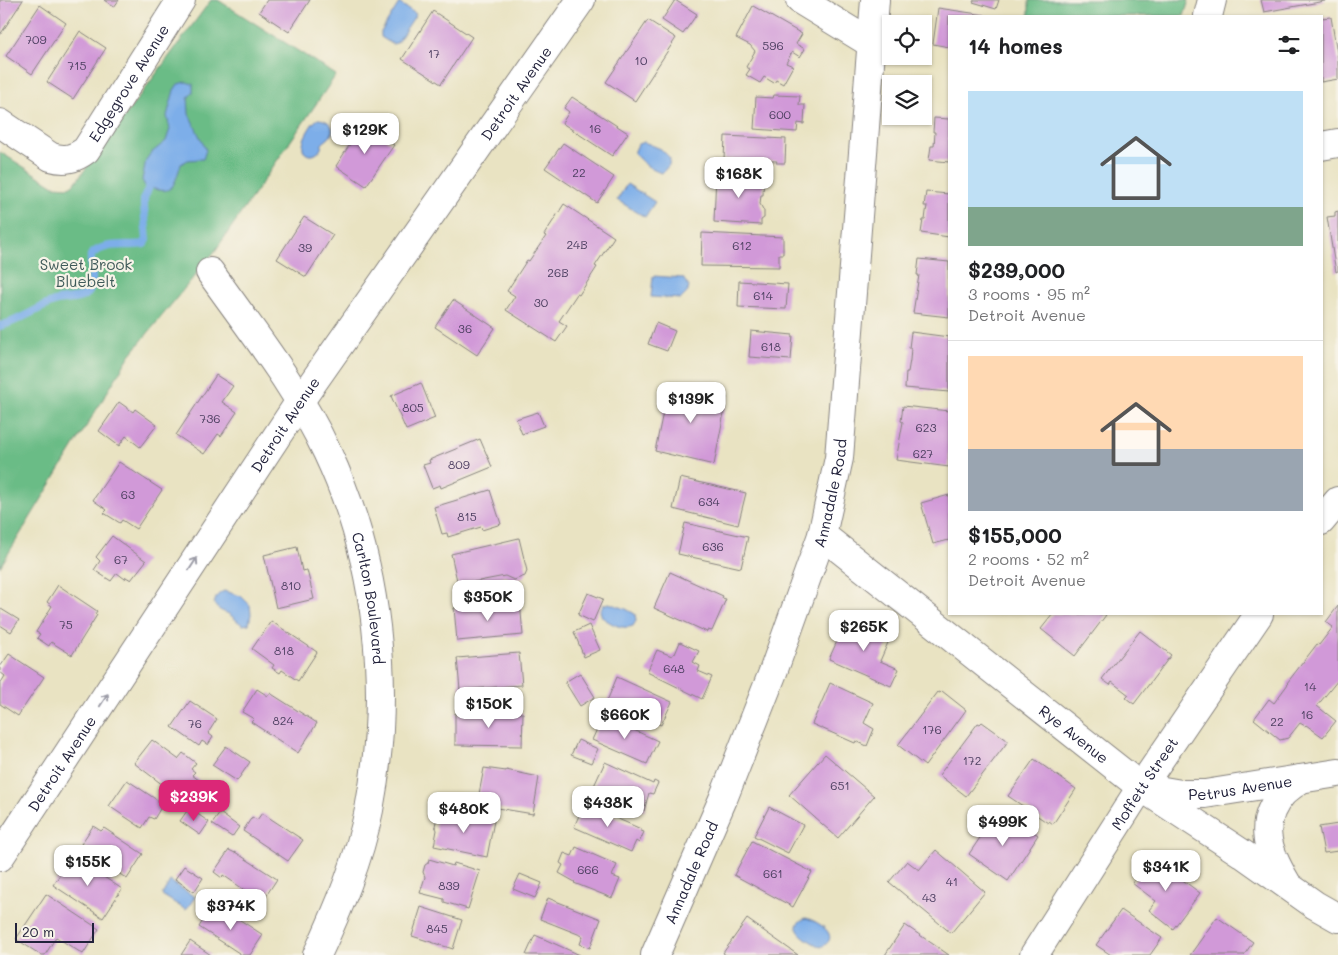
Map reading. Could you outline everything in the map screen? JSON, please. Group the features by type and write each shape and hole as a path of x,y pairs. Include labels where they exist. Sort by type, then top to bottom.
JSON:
{"street":[{"name":"Edgegrove Avenue","path":"0,123 51,157 60,160 69,160 86,150 181,0"},
{"name":"Detroit Avenue","path":"0,857 300,401 581,0"},
{"path":"800,0 872,44"},
{"name":"Annadale Road","path":"655,955 727,790 773,672 822,535 839,458 875,0"},
{"path":"1208,15 1212,0"},
{"path":"1323,146 1338,143"},
{"name":"Carlton Boulevard","path":"210,272 300,401 328,453 351,512 367,571 376,624 380,683 378,745 368,810 353,869 334,919 317,955"},
{"path":"1323,519 1338,501"},
{"name":"Rye Avenue","path":"822,535 1141,787 1315,905 1338,918"},
{"name":"Moffett Street","path":"1034,955 1141,787 1258,615"},
{"name":"Petrus Avenue","path":"1141,787 1181,794 1205,794 1338,773"},
{"path":"1287,885 1271,854 1267,842 1266,828 1274,806 1283,793 1301,779"}],"green space":[{"name":"Sweet Brook Bluebelt","path":"211,0 218,0 336,75 215,251 130,355 0,567 0,152 54,186 69,187 75,183"},
{"path":"1029,0 1189,0 1184,15 1029,15"}],"water":[{"path":"399,3 416,14 397,43 392,44 381,37 381,32"},
{"path":"186,82 193,84 193,92 188,98 189,114 206,150 203,159 188,160 181,164 173,185 167,190 145,186 142,180 146,160 150,154 166,141 170,129 167,116 174,90 178,84"},
{"path":"318,119 325,120 330,124 332,132 317,153 308,155 303,148 304,141 311,126"},
{"path":"644,142 661,149 670,158 669,165 662,173 646,165 634,153 638,144"},
{"path":"627,184 655,202 645,217 617,200"},
{"path":"653,276 683,278 689,287 687,293 681,299 651,297"},
{"path":"224,591 241,596 250,605 249,624 243,625 214,604 217,596"},
{"path":"609,603 635,614 636,621 633,626 617,626 602,617 600,611 603,605"},
{"path":"170,881 195,897 186,910 162,895"},
{"path":"806,918 822,926 829,934 830,939 821,947 805,938 798,930 797,926"}],"building":[{"path":"0,0 23,0 0,35"},
{"path":"104,0 119,0 114,7"},
{"path":"267,0 310,0 289,32 259,12"},
{"path":"675,0 697,14 683,34 662,20"},
{"path":"974,0 999,0 996,9 973,2"},
{"path":"1261,0 1325,0 1325,1 1264,12"},
{"path":"40,5 66,23 32,74 6,56"},
{"path":"753,6 802,34 796,44 805,49 800,57 792,52 786,63 793,66 783,84 776,80 774,83 764,77 760,83 746,75 750,69 746,67 755,51 750,45 736,38"},
{"path":"938,8 985,15 948,15 948,47 933,44"},
{"path":"433,11 472,37 441,84 402,59"},
{"path":"1331,17 1338,59 1338,79 1323,82 1323,18"},
{"path":"648,20 676,38 635,101 606,82"},
{"path":"80,31 106,48 73,99 47,82"},
{"path":"774,95 800,96 799,105 805,105 804,124 798,123 797,132 754,129 756,97 773,98"},
{"path":"572,97 628,133 612,156 562,123 569,112 564,108"},
{"path":"934,118 948,119 948,162 929,160 931,146 934,146 935,132 933,132"},
{"path":"363,124 394,145 366,186 336,166"},
{"path":"725,136 786,139 785,163 724,159"},
{"path":"563,143 614,177 597,203 545,168"},
{"path":"716,173 764,175 763,195 761,195 760,204 764,211 764,218 761,220 761,225 714,222"},
{"path":"926,192 948,194 948,237 921,233 927,206 924,206"},
{"path":"564,204 614,237 579,295 577,294 559,321 567,326 556,342 506,310 515,296 507,291 527,260 529,261 546,236 544,235"},
{"path":"1338,211 1338,271 1336,272 1327,217 1335,216 1335,212"},
{"path":"304,217 333,235 306,277 277,259"},
{"path":"702,233 783,237 783,254 779,254 779,267 701,266"},
{"path":"919,259 948,262 948,317 913,313 919,275 917,275"},
{"path":"739,281 788,284 786,309 738,307"},
{"path":"453,300 495,328 477,355 435,327"},
{"path":"656,323 675,331 667,351 648,344"},
{"path":"751,331 793,335 791,360 749,357"},
{"path":"911,332 948,337 948,392 905,388 906,372 908,372 910,360 911,348 909,348"},
{"path":"216,375 233,386 222,402 237,412 221,436 218,434 204,454 176,435"},
{"path":"421,383 435,418 406,430 391,396"},
{"path":"669,383 727,397 714,465 655,451"},
{"path":"119,402 133,412 135,409 157,425 140,447 126,436 119,446 99,431"},
{"path":"903,406 948,411 948,467 896,460 903,422 901,421"},
{"path":"538,412 544,426 522,434 516,419"},
{"path":"480,439 492,467 441,488 440,485 432,488 423,465 430,463 429,460"},
{"path":"119,462 162,490 136,529 122,520 120,523 104,513 107,510 93,500"},
{"path":"680,478 746,493 738,525 673,509"},
{"path":"490,490 501,524 482,530 481,527 448,537 447,533 442,534 434,507"},
{"path":"948,495 948,540 933,544 921,503"},
{"path":"685,523 748,537 741,568 678,554"},
{"path":"112,536 146,561 131,580 126,577 125,579 117,573 111,581 94,570 100,561 96,557"},
{"path":"519,538 527,571 525,576 514,580 505,576 458,585 451,554"},
{"path":"297,547 302,571 307,570 314,599 276,608 264,555"},
{"path":"670,572 726,599 712,631 708,630 707,632 654,608"},
{"path":"58,585 97,611 95,614 97,615 72,655 51,642 49,646 37,638 40,634 36,632 52,606 47,602"},
{"path":"588,593 603,599 593,622 578,615"},
{"path":"520,602 523,635 457,641 454,608"},
{"path":"1338,606 1338,680 1317,706 1336,721 1323,737 1300,723 1288,738 1280,740 1254,719 1269,699 1274,703 1317,644 1319,645 1333,627 1326,622"},
{"path":"1,609 19,620 11,632 0,625"},
{"path":"1052,615 1106,615 1075,656 1041,629"},
{"path":"847,619 890,638 880,661 899,669 891,686 829,659"},
{"path":"271,621 317,652 298,681 282,670 280,673 272,668 274,665 252,649"},
{"path":"589,625 600,650 584,657 574,632"},
{"path":"1140,631 1171,655 1134,704 1126,698 1129,695 1112,682 1110,685 1102,679"},
{"path":"680,642 699,651 693,662 700,666 698,671 712,677 702,699 647,672 657,650 672,656 675,654"},
{"path":"519,653 522,685 460,690 457,658"},
{"path":"9,654 44,677 18,716 0,704 0,684 5,676 0,672 0,667"},
{"path":"580,673 595,697 580,706 565,682"},
{"path":"617,677 672,702 661,725 607,701"},
{"path":"830,683 873,703 864,723 874,729 867,746 856,741 855,743 812,724"},
{"path":"257,689 268,696 270,693 317,723 298,753 251,722 254,719 242,712"},
{"path":"942,691 966,710 925,766 898,745 938,692"},
{"path":"190,701 217,719 208,733 213,737 208,745 202,741 199,746 172,727"},
{"path":"455,713 523,713 522,746 455,745"},
{"path":"603,716 658,741 647,764 592,740"},
{"path":"982,722 1007,740 1006,744 966,796 939,775 978,723"},
{"path":"152,740 178,759 183,753 196,763 191,769 195,772 192,775 203,783 188,804 134,763"},
{"path":"578,740 598,749 591,763 571,755"},
{"path":"226,746 250,762 237,781 212,765"},
{"path":"825,754 874,796 838,838 789,795"},
{"path":"1034,759 1076,789 1053,824 1049,821 1048,823 1008,796"},
{"path":"605,762 653,784 654,781 658,783 653,794 649,793 644,811 593,788"},
{"path":"484,768 506,770 539,777 533,814 491,807 492,801 478,799"},
{"path":"127,780 163,804 154,819 149,817 142,828 109,806"},
{"path":"584,804 641,829 644,832 639,843 636,841 631,852 574,827"},
{"path":"769,807 803,825 788,853 754,836"},
{"path":"189,808 209,822 200,835 180,821"},
{"path":"440,811 494,821 487,857 434,846 437,830 435,826"},
{"path":"220,813 239,827 232,837 212,824"},
{"path":"262,813 303,840 288,861 243,831 252,817 257,820"},
{"path":"994,817 1013,831 1020,822 1038,835 1008,881 969,854"},
{"path":"1338,824 1338,851 1324,853 1319,827"},
{"path":"93,826 101,831 104,828 143,854 127,879 88,852 89,850 81,844"},
{"path":"752,841 812,872 793,907 734,875"},
{"path":"576,847 617,865 612,876 620,879 612,898 574,883 559,873 563,865 560,863 564,853 572,856"},
{"path":"229,850 277,879 262,902 223,875 222,878 214,872"},
{"path":"936,850 985,892 951,933 889,882 907,861 919,870"},
{"path":"72,857 87,867 90,862 97,868 95,871 122,889 103,918 53,885"},
{"path":"1152,857 1200,893 1173,929 1149,910 1156,901 1132,883"},
{"path":"429,859 453,866 454,863 480,871 468,909 444,902 444,899 420,893 425,877 423,872"},
{"path":"184,866 203,878 194,892 175,879"},
{"path":"520,874 542,883 535,898 513,889"},
{"path":"46,894 99,929 83,954 56,937 45,955 41,955 16,939"},
{"path":"548,898 601,919 590,948 580,944 583,936 540,919"},
{"path":"214,903 263,935 250,955 242,955 199,927"},
{"path":"421,907 462,920 453,949 412,936"},
{"path":"1121,910 1162,938 1150,955 1111,955 1096,945"},
{"path":"1217,917 1253,942 1244,955 1190,955"},
{"path":"747,919 798,955 726,955 723,953"},
{"path":"905,925 949,955 885,955"},
{"path":"535,935 580,955 526,955"},
{"path":"190,941 211,955 181,955"}],"waterway":[{"path":"0,326 54,302 84,296 90,290 91,285 91,255 97,251 109,246 144,244 147,240 144,198 149,187"}]}
